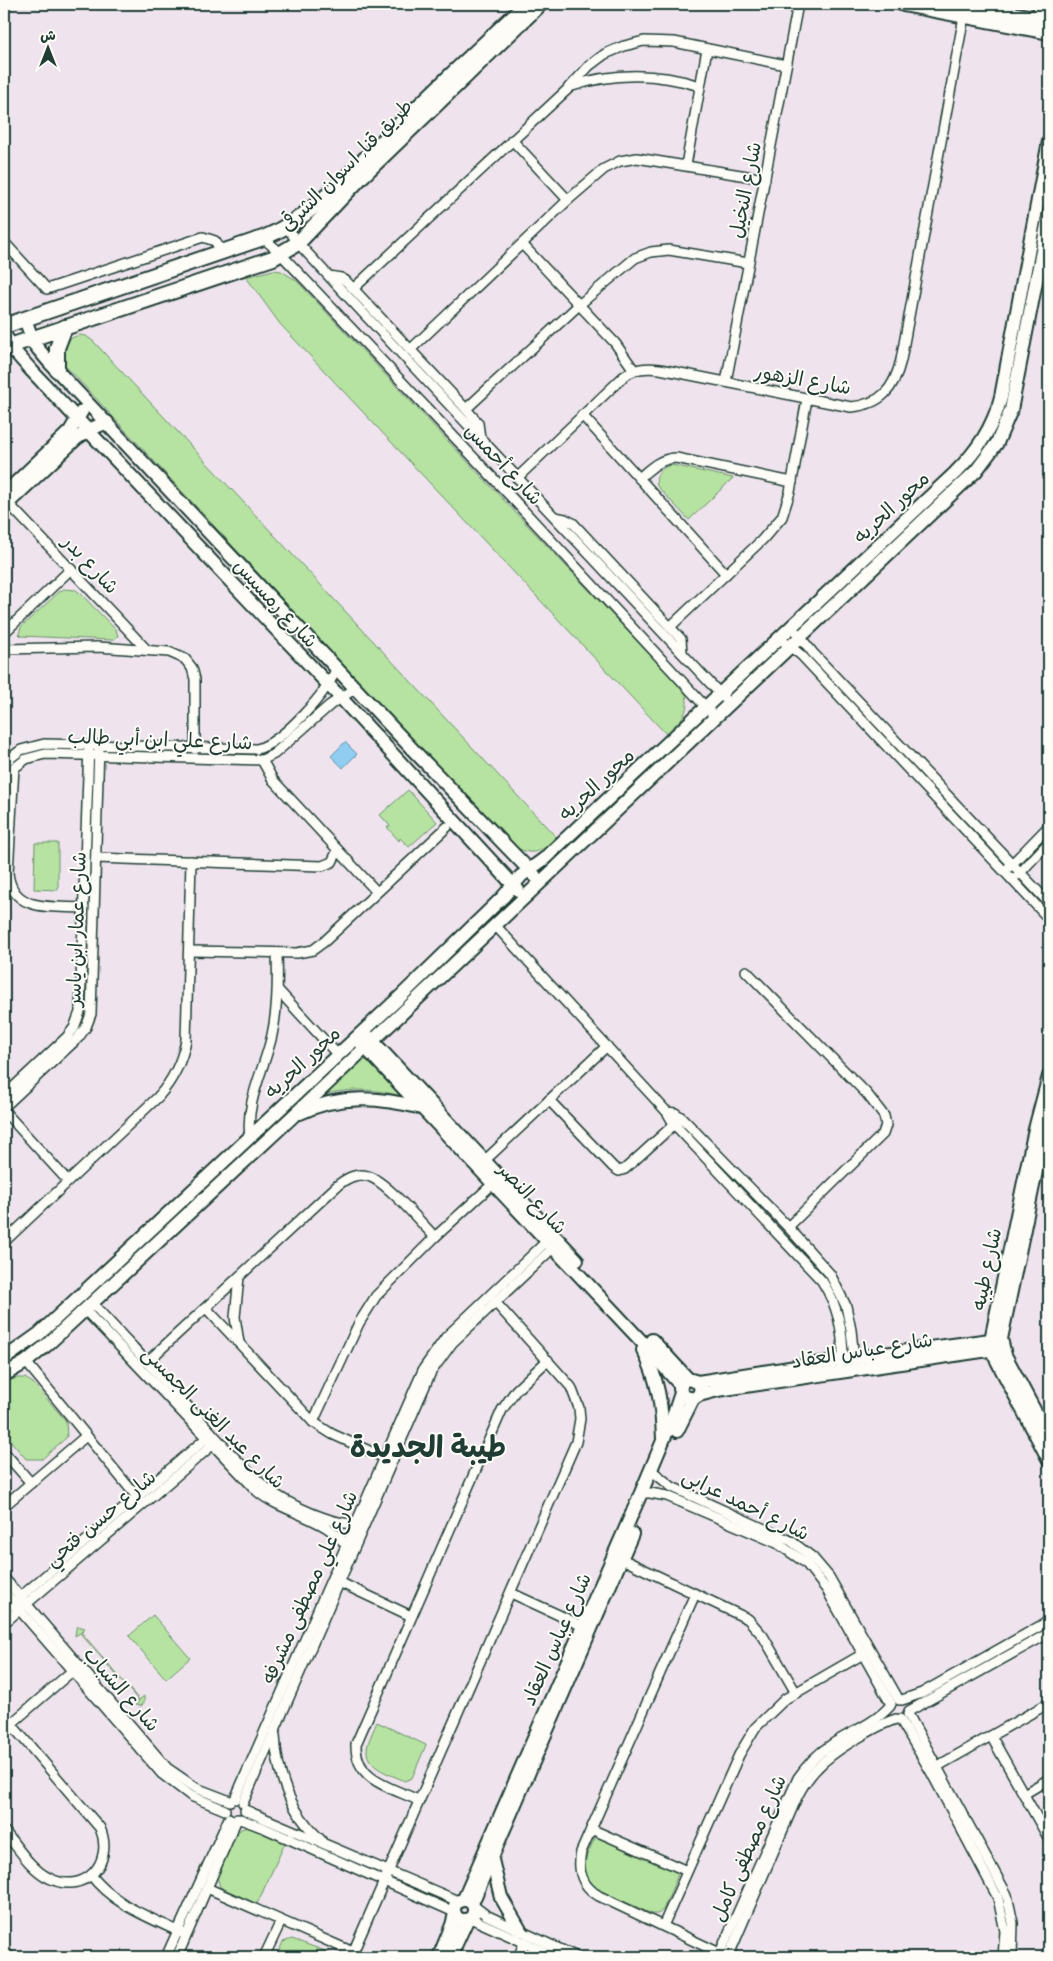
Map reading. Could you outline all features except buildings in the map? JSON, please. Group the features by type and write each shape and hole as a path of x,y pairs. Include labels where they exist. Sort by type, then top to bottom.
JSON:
{"main road":[{"name":"طريق قنا, اسوان الشرقى","path":"4,326 263,238 287,227 305,214 353,170 527,4"},
{"name":"طريق قنا, اسوان الشرقى","path":"6,342 32,338 281,254 298,243 361,177 540,4"},
{"path":"903,4 961,10 1009,9 1044,20 1041,4"},
{"path":"961,10 1049,32"},
{"name":"محور الحريه","path":"4,1375 26,1362 291,1118 470,929 503,898 513,884 544,859 720,694 955,473 976,449 990,428 1001,397 1049,140"},
{"name":"محور الحريه","path":"4,1359 39,1334 337,1054 364,1039 480,939 964,484 982,464 997,442 1013,401 1049,215"},
{"name":"شارع رمسيس","path":"25,319 39,351 56,370 540,881"},
{"path":"56,370 56,348 65,327"},
{"name":"شارع رمسيس","path":"6,342 524,897"},
{"path":"5,501 65,437 78,419 84,399"},
{"path":"5,501 77,438 107,422"},
{"path":"470,929 480,939"},
{"name":"شارع النصر","path":"364,1039 687,1385"},
{"name":"شارع طيبه","path":"997,1344 1035,1129 1049,1076"},
{"path":"291,1118 322,1105 354,1099 425,1104"},
{"name":"شارع طيبه","path":"997,1344 1049,1109"},
{"name":"شارع النصر","path":"553,1241 636,1336 687,1385"},
{"path":"636,1336 651,1365 657,1385 663,1442"},
{"path":"997,1344 1049,1438"},
{"path":"997,1344 1049,1460"},
{"name":"شارع عباس العقاد","path":"654,1474 663,1442 687,1385 849,1359 997,1344"},
{"name":"شارع عباس العقاد","path":"450,1957 464,1909 654,1474 681,1420 696,1397 718,1390 997,1344"},
{"path":"687,1385 701,1388 696,1397 686,1398 687,1385"},
{"name":"شارع عباس العقاد","path":"438,1957 452,1925 464,1909 492,1860 587,1628 622,1560 646,1493"},
{"path":"492,1860 501,1897 522,1936"},
{"path":"4,1953 7,1957"}],"street":[{"name":"شارع النخيل","path":"726,382 798,4"},
{"name":"شارع الزهور","path":"634,370 642,368 660,369 851,407 862,406 882,397 890,390 899,371 961,10"},
{"path":"353,289 597,60 624,46 644,41 664,40 786,65"},
{"path":"686,166 707,48"},
{"path":"569,88 597,79 642,75 671,78 700,86"},
{"path":"512,140 568,200"},
{"path":"410,350 568,200 604,169 620,160 637,158 765,179"},
{"name":"شارع أحمس","path":"287,227 298,243 729,703"},
{"path":"4,242 44,288 47,289 204,237 215,241 222,252"},
{"name":"شارع أحمس","path":"263,238 281,254 497,482 715,717"},
{"path":"517,478 623,377 634,370 615,343 522,244"},
{"path":"466,409 580,304 628,263 651,252 669,250 748,263"},
{"path":"329,276 341,278 353,289 466,409 478,422 480,438"},
{"path":"670,627 777,524 786,509 807,399"},
{"path":"582,416 726,574"},
{"path":"639,478 662,460 676,458 792,482"},
{"path":"497,482 510,470"},
{"path":"512,498 525,486"},
{"name":"شارع بدر","path":"5,501 147,650"},
{"path":"554,517 565,519 573,524 670,627 681,640 682,654"},
{"path":"4,633 71,569"},
{"path":"792,626 795,641 903,762 1049,919"},
{"path":"779,638 795,641 1049,903"},
{"path":"4,649 98,647 147,650 175,654 185,659 192,668 195,679 195,749"},
{"name":"شارع علي ابن أبي طالب","path":"4,763 21,750 36,746 99,745 251,750 269,745 316,701 329,686 337,667"},
{"name":"شارع علي ابن أبي طالب","path":"4,776 26,759 38,755 262,760 274,754 340,698 356,688"},
{"name":"شارع عمار ابن ياسر","path":"4,1096 67,1037 76,1023 82,1001 89,745"},
{"name":"شارع عمار ابن ياسر","path":"4,1109 73,1043 89,1021 92,1008 99,745"},
{"path":"262,760 273,780 376,891"},
{"path":"14,767 8,872 9,882 13,891 19,898 28,903 84,908"},
{"path":"4,808 12,813"},
{"path":"1004,872 1049,826"},
{"path":"189,951 305,952 319,946 447,827"},
{"path":"1013,881 1049,842"},
{"path":"96,858 322,866 332,862 338,850"},
{"path":"4,1242 158,1097 174,1076 184,1052 186,1040 191,861"},
{"path":"494,925 667,1112 674,1124 822,1281 838,1314 849,1359"},
{"path":"250,1136 249,1110 272,1034 278,990 277,953"},
{"path":"746,971 851,1076 882,1112 886,1121 885,1130 882,1134 788,1227"},
{"path":"278,990 337,1054"},
{"path":"481,1163 607,1046"},
{"path":"549,1100 613,1168 619,1171 625,1169 682,1118"},
{"path":"4,1109 68,1181"},
{"path":"667,1112 675,1113 682,1118 823,1265 836,1285 849,1318 849,1359"},
{"path":"147,1362 338,1185 352,1176 360,1175 376,1180 435,1238"},
{"path":"313,1422 359,1323 370,1304 435,1238 497,1181"},
{"name":"شارع علي مصطفى مشرفه","path":"238,1803 346,1544 360,1523 435,1364 452,1343 496,1302 553,1241"},
{"name":"شارع علي مصطفى مشرفه","path":"238,1803 274,1732 351,1554 360,1523 419,1376 446,1337 553,1241"},
{"path":"239,1277 235,1317 239,1343"},
{"path":"207,1888 281,1920 352,1955 418,1800 511,1593 579,1431 580,1419 576,1397 571,1387 496,1302"},
{"name":"شارع عبد الغنى الجمسى","path":"88,1306 147,1362 263,1496 334,1532 346,1544 351,1554"},
{"name":"شارع عبد الغنى الجمسى","path":"88,1306 213,1439 262,1485 280,1497 329,1520 338,1523 360,1523"},
{"path":"206,1308 313,1422 332,1434 385,1458"},
{"path":"418,1800 370,1778 358,1763 356,1744 358,1734 502,1410 516,1390 548,1360"},
{"path":"26,1362 140,1501"},
{"path":"4,1506 86,1436"},
{"name":"شارع حسن فتحي","path":"4,1623 19,1604 213,1439"},
{"path":"4,1452 31,1483"},
{"name":"شارع أحمد عرابى","path":"654,1474 683,1493 791,1541 812,1557 829,1577 895,1702"},
{"name":"شارع أحمد عرابى","path":"646,1493 667,1496 776,1543 797,1555 821,1580 863,1654 895,1702"},
{"path":"622,1560 741,1615 754,1624 796,1693"},
{"name":"شارع الشباب","path":"4,1578 19,1604 71,1672 162,1774 191,1796 233,1817 386,1876 464,1909 486,1915 557,1957"},
{"path":"339,1582 411,1616"},
{"name":"شارع الشباب","path":"4,1592 19,1604 167,1768 196,1788 238,1803 325,1844 386,1876"},
{"path":"511,1593 587,1628"},
{"path":"695,1594 581,1852 579,1863 584,1883 591,1891 723,1956"},
{"name":"شارع حسن فتحي","path":"4,1611 19,1604"},
{"name":"شارع مصطفى كامل","path":"723,1956 798,1778 808,1764 823,1750 875,1719 895,1702 922,1693 1049,1621"},
{"path":"909,1712 1049,1632"},
{"path":"664,1926 744,1745 762,1720 777,1706 796,1693 863,1654"},
{"path":"4,1831 33,1865 47,1878 64,1883 82,1880 91,1876 102,1862 105,1845 100,1828 7,1727 71,1672"},
{"path":"1003,1957 1005,1931 998,1898 931,1772 898,1719 890,1714 895,1702 906,1703 909,1712 1007,1895 1013,1923 1012,1957"},
{"path":"938,1766 1049,1703"},
{"name":"شارع مصطفى كامل","path":"723,1956 805,1782 816,1768 837,1750 884,1723 898,1719 909,1712"},
{"path":"274,1732 279,1770 286,1794 303,1821 325,1844"},
{"path":"991,1736 1049,1839"},
{"path":"1024,1794 1049,1779"},
{"path":"238,1803 244,1815 233,1817 226,1805 238,1803"},
{"path":"166,1957 207,1888 233,1817"},
{"path":"177,1957 182,1933 233,1817"},
{"path":"591,1829 687,1871"},
{"path":"91,1876 108,1895 119,1902 182,1933"},
{"path":"264,1957 281,1920"},
{"path":"518,1957 522,1936"},
{"name":"شارع الشباب","path":"522,1936 577,1957"}],"green space":[{"path":"273,270 281,271 296,280 685,692 687,705 684,715 667,735 280,324 246,277"},
{"path":"80,335 86,336 93,341 556,837 544,848 535,852 527,852 511,843 483,816 63,363 65,345 70,339"},
{"path":"672,465 733,478 689,520 657,486 656,482 659,472"},
{"path":"64,589 76,590 80,593 116,630 118,636 113,640 21,636 19,634 21,627"},
{"path":"408,790 437,822 409,847 400,838 399,841 387,827 390,826 380,815"},
{"path":"35,843 58,843 58,890 34,889"},
{"path":"365,1060 375,1062 407,1098 365,1090 334,1092 323,1095 355,1063"},
{"path":"17,1378 25,1378 33,1383 66,1421 67,1437 42,1459 26,1459 4,1433 4,1383"},
{"path":"153,1615 190,1658 166,1679 129,1636"},
{"path":"78,1626 85,1628 81,1632 139,1700 144,1696 144,1703 141,1706 135,1705 139,1701 80,1633 75,1636"},
{"path":"377,1722 426,1745 412,1778 405,1781 378,1769 369,1758 367,1752 368,1744"},
{"path":"254,1827 286,1841 257,1904 220,1887 217,1876 218,1870 236,1834 241,1829"},
{"path":"596,1836 679,1872 663,1910 658,1914 652,1914 594,1888 586,1874 585,1862"},
{"path":"292,1939 328,1952 331,1957 276,1957 283,1942"}],"water":[{"path":"345,742 357,754 343,768 331,756"}],"district":[{"name":"طيبة الجديدة","path":"428,1447"}]}
